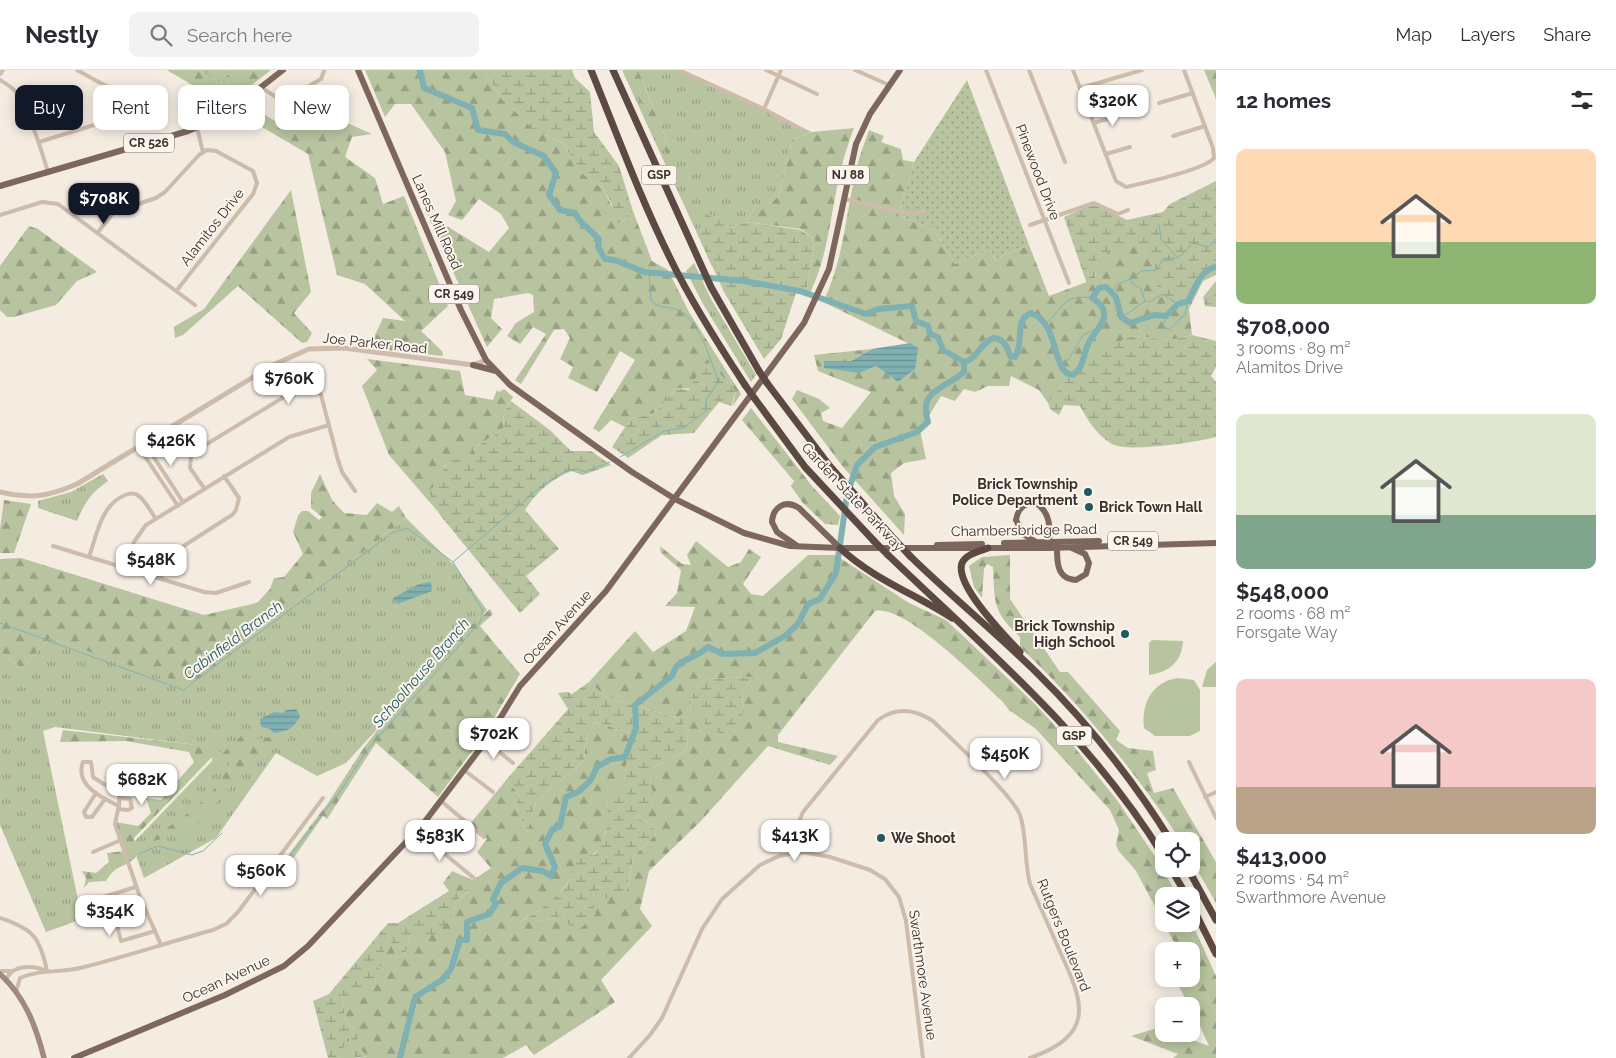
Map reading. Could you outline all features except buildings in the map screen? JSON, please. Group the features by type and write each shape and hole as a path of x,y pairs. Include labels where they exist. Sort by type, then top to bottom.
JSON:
{"highway":[{"name":"Garden State Parkway","path":"591,70 639,190 671,260 745,384 791,449 851,517 1030,689 1080,742 1124,797 1155,844"},
{"name":"Garden State Parkway","path":"613,70 701,267 768,383 840,478 895,540 1035,671 1101,743 1138,791 1165,832"},
{"path":"988,548 965,559 962,564 964,579 970,592 1000,631 1032,664 1035,671"},
{"path":"842,550 882,580 921,599 967,628"},
{"path":"1192,877 1216,920"},
{"path":"1200,922 1216,954"}],"main road":[{"name":"CR 526","path":"265,85 283,70"},
{"name":"Lanes Mill Road","path":"358,70 461,310 486,360 510,385 675,499"},
{"name":"Ocean Avenue","path":"74,1058 225,995 284,966 308,946 417,830 486,741 520,686 599,600 804,323 816,301 828,269 851,161 862,128 900,70"},
{"name":"CR 526","path":"0,186 190,130"},
{"path":"473,365 496,371"},
{"name":"Chambersbridge Road","path":"675,499 744,533 773,543 797,546 832,545 842,550 923,547 988,548 1216,539"},
{"path":"1037,542 1023,534 1016,520 1020,509 1029,503 1036,503 1046,514 1061,574 1069,579 1080,579 1088,570 1088,560 1082,552 1066,547"},
{"path":"797,546 777,532 772,522 775,510 783,504 793,504 799,508 832,545"},
{"name":"Chambersbridge Road","path":"923,547 947,543 1037,542 1066,547 1216,543"},
{"path":"0,973 16,992 36,1028 44,1058"}],"street":[{"path":"0,74 3,70"},
{"path":"39,142 94,125 112,101 112,94 106,86 77,70"},
{"path":"679,70 764,109 802,129"},
{"path":"766,70 817,94"},
{"path":"764,109 781,70"},
{"path":"854,70 889,85"},
{"name":"Pinewood Drive","path":"986,70 1069,283"},
{"path":"1029,70 1065,162"},
{"path":"1073,70 1116,181 1124,187 1176,174 1210,162 1214,158 1205,126 1184,70"},
{"path":"1080,88 1142,70"},
{"path":"265,90 284,102 293,103 310,86 321,79 324,71"},
{"path":"0,80 16,92 39,142 48,172"},
{"path":"1160,103 1192,93"},
{"path":"1094,122 1127,113"},
{"path":"1173,136 1205,126"},
{"path":"98,232 114,212 156,198 165,192 203,152 198,130"},
{"path":"1106,154 1130,147"},
{"name":"Alamitos Drive","path":"178,290 253,194 257,183 256,174 248,168 216,150 203,152"},
{"path":"844,199 911,214 925,211"},
{"path":"0,215 42,202 52,202 66,208 196,305"},
{"path":"1030,226 1094,203 1118,214 1128,210"},
{"name":"Joe Parker Road","path":"0,492 34,497 60,491 77,484 273,365 309,349 344,348 473,365 486,360"},
{"path":"204,488 190,468 191,456 196,450 297,389 306,386 317,390 321,395 342,472 355,491"},
{"path":"126,568 136,536 146,525 288,437 329,425"},
{"path":"144,442 183,502"},
{"path":"138,446 178,506"},
{"path":"161,579 166,560 171,554 232,515 236,510 239,498 224,476"},
{"path":"89,557 104,515 116,499 128,493 136,494 141,497 156,519"},
{"path":"53,546 192,590 216,593 249,582"},
{"name":"Rutgers Boulevard","path":"794,853 797,827 802,812 878,720 890,713 910,711 919,713 932,721 1006,795 1019,813 1025,868 1030,884 1077,988 1080,1007 1072,1033 1058,1046 1030,1058"},
{"path":"486,741 513,763"},
{"path":"120,790 156,778 159,771 154,767 109,785 99,783 93,777 92,764 89,761 83,762 81,770 84,782 96,794 118,808 128,810 132,808 130,799 120,798"},
{"path":"1189,762 1216,818"},
{"path":"464,770 493,792"},
{"path":"118,781 120,798 115,824 136,887 161,945"},
{"path":"1205,798 1216,792"},
{"path":"96,794 84,812 86,817 92,818 105,799"},
{"path":"0,973 28,966 47,971 79,969 213,930 231,920 323,798"},
{"path":"441,801 484,837"},
{"path":"417,830 475,879"},
{"path":"93,852 121,840"},
{"name":"Swarthmore Avenue","path":"629,1058 650,1035 662,1018 702,929 717,906 737,884 760,865 779,856 794,853 812,853 830,857 870,870 886,880 899,897 906,921 923,1058"},
{"path":"104,897 136,887"},
{"path":"147,914 118,922 121,941 155,931"},
{"path":"0,918 24,927 35,936 43,951 47,971"},
{"path":"7,981 12,970"},
{"path":"7,981 39,970"},
{"path":"16,992 20,978"}],"green space":[{"path":"167,70 198,70 225,85 192,85"},
{"path":"198,70 232,70 227,85"},
{"path":"232,70 271,70 252,85 227,85"},
{"path":"365,70 483,70 503,100 535,130 563,143 580,172 603,188 620,224 633,211 652,261 668,270 689,312 741,394 732,407 736,391 676,388 655,413 631,418 625,427 611,420 599,432 593,428 635,360 620,351 597,392 568,378 573,367 560,359 570,338 564,329 554,330 521,384 515,380 546,334 533,327 520,344 507,336 516,323 534,312 533,295 528,293 494,299 491,318 502,329 487,347 427,214 489,252 509,228 501,214 479,199 462,220 448,215 456,201 445,152 411,104 395,104 385,117"},
{"path":"483,70 572,70 575,78 590,92 594,132 619,166 633,211 620,224 606,213 612,205 603,188 580,172 563,143 535,130 503,100"},
{"path":"622,70 625,71 670,148 638,70 679,70 812,132 792,140 779,196 769,204 756,204 746,222 732,228 706,212 712,266"},
{"path":"624,70 638,70 670,148 668,157"},
{"path":"1204,70 1216,70 1216,99"},
{"path":"967,80 1029,245 995,259 990,249 955,264 934,230 898,215 914,162"},
{"path":"265,115 275,121 275,130 349,130 349,124 372,134 352,137 345,157 375,178 383,204 404,196 448,306 421,331 442,351 443,356 369,348 383,318 405,321 365,284 337,275 308,154 265,129"},
{"path":"854,128 844,157 822,261 810,293 807,287 815,240 801,229 746,222 756,204 769,204 779,196 792,140 812,132"},
{"path":"869,130 884,136 881,142 901,149 903,160 914,162 898,215 934,230 955,264 990,249 995,259 1029,245 1049,296 1095,279 1097,258 1133,239 1157,271 1175,302 1196,295 1189,309 1192,335 1170,340 1133,336 1078,366 1048,403 1039,390 1011,376 1009,386 988,386 975,392 964,389 955,401 941,396 920,430 926,459 904,463 891,473 894,496 905,514 904,535 843,467 792,399 797,390 819,399 830,408 821,413 823,421 842,428 871,392 818,371 814,355 872,349 851,361 824,361 860,373 876,366 898,382 918,348 823,302 836,269 857,166"},
{"path":"1216,181 1216,275 1203,281 1196,295 1175,302 1157,296 1157,271 1133,240 1097,258 1095,279 1087,284 1064,217 1091,205 1101,207 1127,220 1163,212 1170,204"},
{"path":"291,190 311,292 294,313 312,333 307,342 302,343 238,286 183,335 175,338 174,327 204,309"},
{"path":"707,212 732,228 746,222 801,230 815,240 807,287 810,293 808,297 796,293 781,339 764,359 724,292 697,233"},
{"path":"29,226 38,229 97,272 77,281 56,305 14,317 7,317 0,310 0,266"},
{"path":"694,263 711,299 756,375 751,382 703,304 686,271"},
{"path":"1216,281 1216,307 1205,306 1203,297"},
{"path":"1192,335 1216,341 1216,367 1211,376 1216,382 1216,437 1163,446 1120,446 1112,444 1097,432 1080,406 1064,405 1059,415 1050,409 1048,403 1088,353 1133,336 1170,340"},
{"path":"367,359 460,371 465,395 493,400 497,390 499,392 504,389 513,397 504,412 503,429 473,449 478,457 445,465 438,484 429,491 440,514 389,455 362,386 377,370"},
{"path":"710,363 736,391 731,406 719,402 694,433 662,435 628,458 612,447 631,418 655,413 676,388 689,390 703,364"},
{"path":"511,401 551,431 571,451 591,451 611,465 583,475 571,471 564,474 540,492 525,510 559,549 526,576 540,594 520,613 440,515 428,491 439,480 450,460 478,457 473,449 503,429 504,412"},
{"path":"751,408 812,486 840,516 838,525 825,524 802,502 791,486 794,481 742,420"},
{"path":"103,474 108,481 89,498 77,521 38,508 38,501 71,492"},
{"path":"320,474 332,500 344,513 367,515 377,503 392,512 399,506 406,518 190,686 50,638 22,668 0,652 0,559 21,558 204,615 257,603 270,589 274,578 284,577 303,554 293,532 298,516 302,511 308,511 319,520 322,517 311,508 311,493"},
{"path":"4,500 31,504 14,553 0,553 0,529"},
{"path":"406,518 455,566 487,610 346,763 317,776 276,753 216,838 144,878 132,844 212,761 212,747 55,727 43,731 82,919 46,932 0,825 0,652 22,668 50,638 190,685"},
{"path":"696,541 728,567 741,562 749,549 761,557 743,584 751,594 763,596 808,555 840,555 840,558 909,603 946,620 1035,704 1071,743 1117,800 1155,857 1155,877 1167,877 1173,887 1155,887 1155,906 1136,871 1118,850 1116,845 1119,830 1110,810 1036,729 1009,710 960,661 922,631 904,619 888,612 875,611 778,735 778,742 838,756 830,765 768,746 700,822 649,871 640,909 652,926 601,980 615,1002 534,1055 526,1045 503,1058 359,1058 367,1056 357,1047 357,1033 346,1021 342,998 373,988 389,935 396,957 405,955 411,934 453,915 456,901 470,891 449,891 443,883 452,871 473,880 491,868 477,852 487,839 470,824 507,779 520,797 514,806 527,832 536,802 584,761 585,741 595,722 631,733 623,789 607,801 609,816 602,846 575,872 554,901 521,921 547,920 561,916 570,926 590,894 626,892 634,856 656,834 653,825 635,817 654,805 650,780 655,767 687,750 688,733 681,720 695,710 744,709 741,695 752,677 705,679 694,691 689,710 677,718 606,697 589,682 635,631 653,652 686,631 695,607 665,606 677,593 681,570 661,553 660,546 682,564 691,565 687,555"},
{"path":"1010,555 1010,599 1060,672 1068,672 1120,731 1116,740 1128,748 1153,751 1156,770 1147,773 1154,793 1173,788 1199,832 1175,832 1126,764 1086,716 1020,647 1020,637 1004,620 997,606 993,567 987,564 984,569 982,598 974,587 969,566 982,557"},
{"path":"490,609 493,614 480,626 520,674 484,735 438,797 376,743 327,819 323,816 290,863 285,859 328,803 365,746 432,660"},
{"path":"1152,640 1183,641 1180,655 1173,665 1156,674 1149,675 1149,643"},
{"path":"1216,662 1216,687 1202,687 1207,670"},
{"path":"752,677 741,695 744,709 738,736 710,731 695,710 682,720 688,733 687,750 655,767 650,780 655,805 635,817 653,825 656,834 634,856 626,892 607,898 590,894 596,914 581,928 570,926 561,916 547,920 520,922 549,903 564,888 570,879 577,856 594,855 602,843 606,830 607,801 614,791 623,788 631,733 595,722 585,741 584,761 536,802 527,832 514,806 520,797 507,779 568,709 558,693 568,692 572,694 589,682 606,697 677,718 689,710 694,691 705,679"},
{"path":"1178,678 1194,680 1200,690 1200,731 1190,736 1155,736 1144,728 1144,710 1147,702 1150,695 1161,684"},
{"path":"63,730 215,747 222,754 241,736 260,739 293,733 285,743 269,745 192,830 143,844 193,809 215,788 230,763 211,758 134,838 136,857 113,871 106,881 89,882 84,888 86,878 82,871 96,873 109,862 107,853 125,851 116,822 138,826 151,813 146,798 161,800 194,762 189,752 126,741 60,742"},
{"path":"1200,834 1216,862 1216,903 1200,875"},
{"path":"471,890 456,901 453,915 436,935 411,934 405,955 396,957 389,936 373,989 342,998 346,1021 357,1033 357,1047 368,1056 355,1058 348,1037 339,1058 328,1058 313,1001 329,994 388,923 398,923 449,891"},
{"path":"1168,932 1196,932 1216,976 1216,1058 1173,1058 1178,1054 1131,1036 1155,1029 1155,1042 1198,1042 1209,1046 1200,1026 1200,997 1184,997 1179,987 1200,987 1200,942 1174,942"},
{"path":"348,1036 355,1058 339,1058"}],"water":[{"path":"910,343 918,348 915,369 898,382 876,366 860,373 824,368 824,361 851,361 872,349"},
{"path":"431,582 432,591 400,603 394,601 393,598 419,584"},
{"path":"296,709 300,716 293,726 283,732 274,733 270,729 261,727 260,719 274,712 283,713 286,710"}],"waterway":[{"name":"Schoolhouse Branch","path":"420,70 424,88 472,108 478,130 505,134 513,142 544,156 556,173 549,195 560,210 575,213 580,221 599,239 598,247 605,259 615,260 644,272 744,281 800,291 866,314 878,309 912,306 916,321 928,326 930,334 938,337 943,350 964,362"},
{"path":"1159,224 1161,239 1178,258 1193,243 1208,247 1216,239"},
{"path":"1112,291 1118,284 1133,278 1141,271 1156,270 1164,258 1177,258"},
{"path":"964,362 973,358 985,343 994,338 1003,342 1010,356 1015,357 1018,351 1022,321 1031,313 1041,319 1047,327 1061,366 1066,372 1073,375 1077,372 1083,361 1088,344 1103,321 1103,310 1100,304 1092,298 1099,288 1106,287 1116,297 1121,317 1130,323 1154,315 1166,316 1178,304 1188,301 1202,276 1210,269 1216,267"},
{"name":"Schoolhouse Branch","path":"620,457 664,431 683,428 706,411 706,400 718,382 709,354 693,323 680,311 651,301 649,272"},
{"path":"1132,280 1132,283 1141,289 1145,301"},
{"path":"1121,318 1145,301 1150,302 1162,294 1178,304"},
{"path":"1046,323 1069,300 1082,297 1092,298"},
{"path":"1166,316 1163,326 1169,330 1185,314 1188,301"},
{"path":"1059,365 1068,360 1083,335 1102,326"},
{"path":"400,1058 415,997 442,980 451,969 460,940 467,940 467,922 489,914 496,904 493,899 501,883 522,868 543,871 551,876 555,867 545,844 552,830 560,826 566,797 578,792 590,781 597,767 611,759 625,757 636,728 635,705 672,676 676,667 708,647 723,654 755,653 785,636 798,624 808,604 820,599 836,573 847,495 857,465 875,447 917,432 928,422 926,411 930,396 964,372 964,362"},
{"name":"Schoolhouse Branch","path":"276,874 341,790 367,750 480,622 483,611 453,562 542,486 564,472 577,469 585,472 610,462"},
{"name":"Cabinfield Branch","path":"0,623 183,690 392,533 407,528 453,562"},
{"path":"139,854 158,846 192,855 203,851 222,833"}],"place":[{"name":"Brick Township Police Department","path":"1088,492"},
{"name":"Brick Town Hall","path":"1089,507"},
{"name":"Brick Township High School","path":"1125,634"},
{"name":"We Shoot","path":"881,838"}]}
